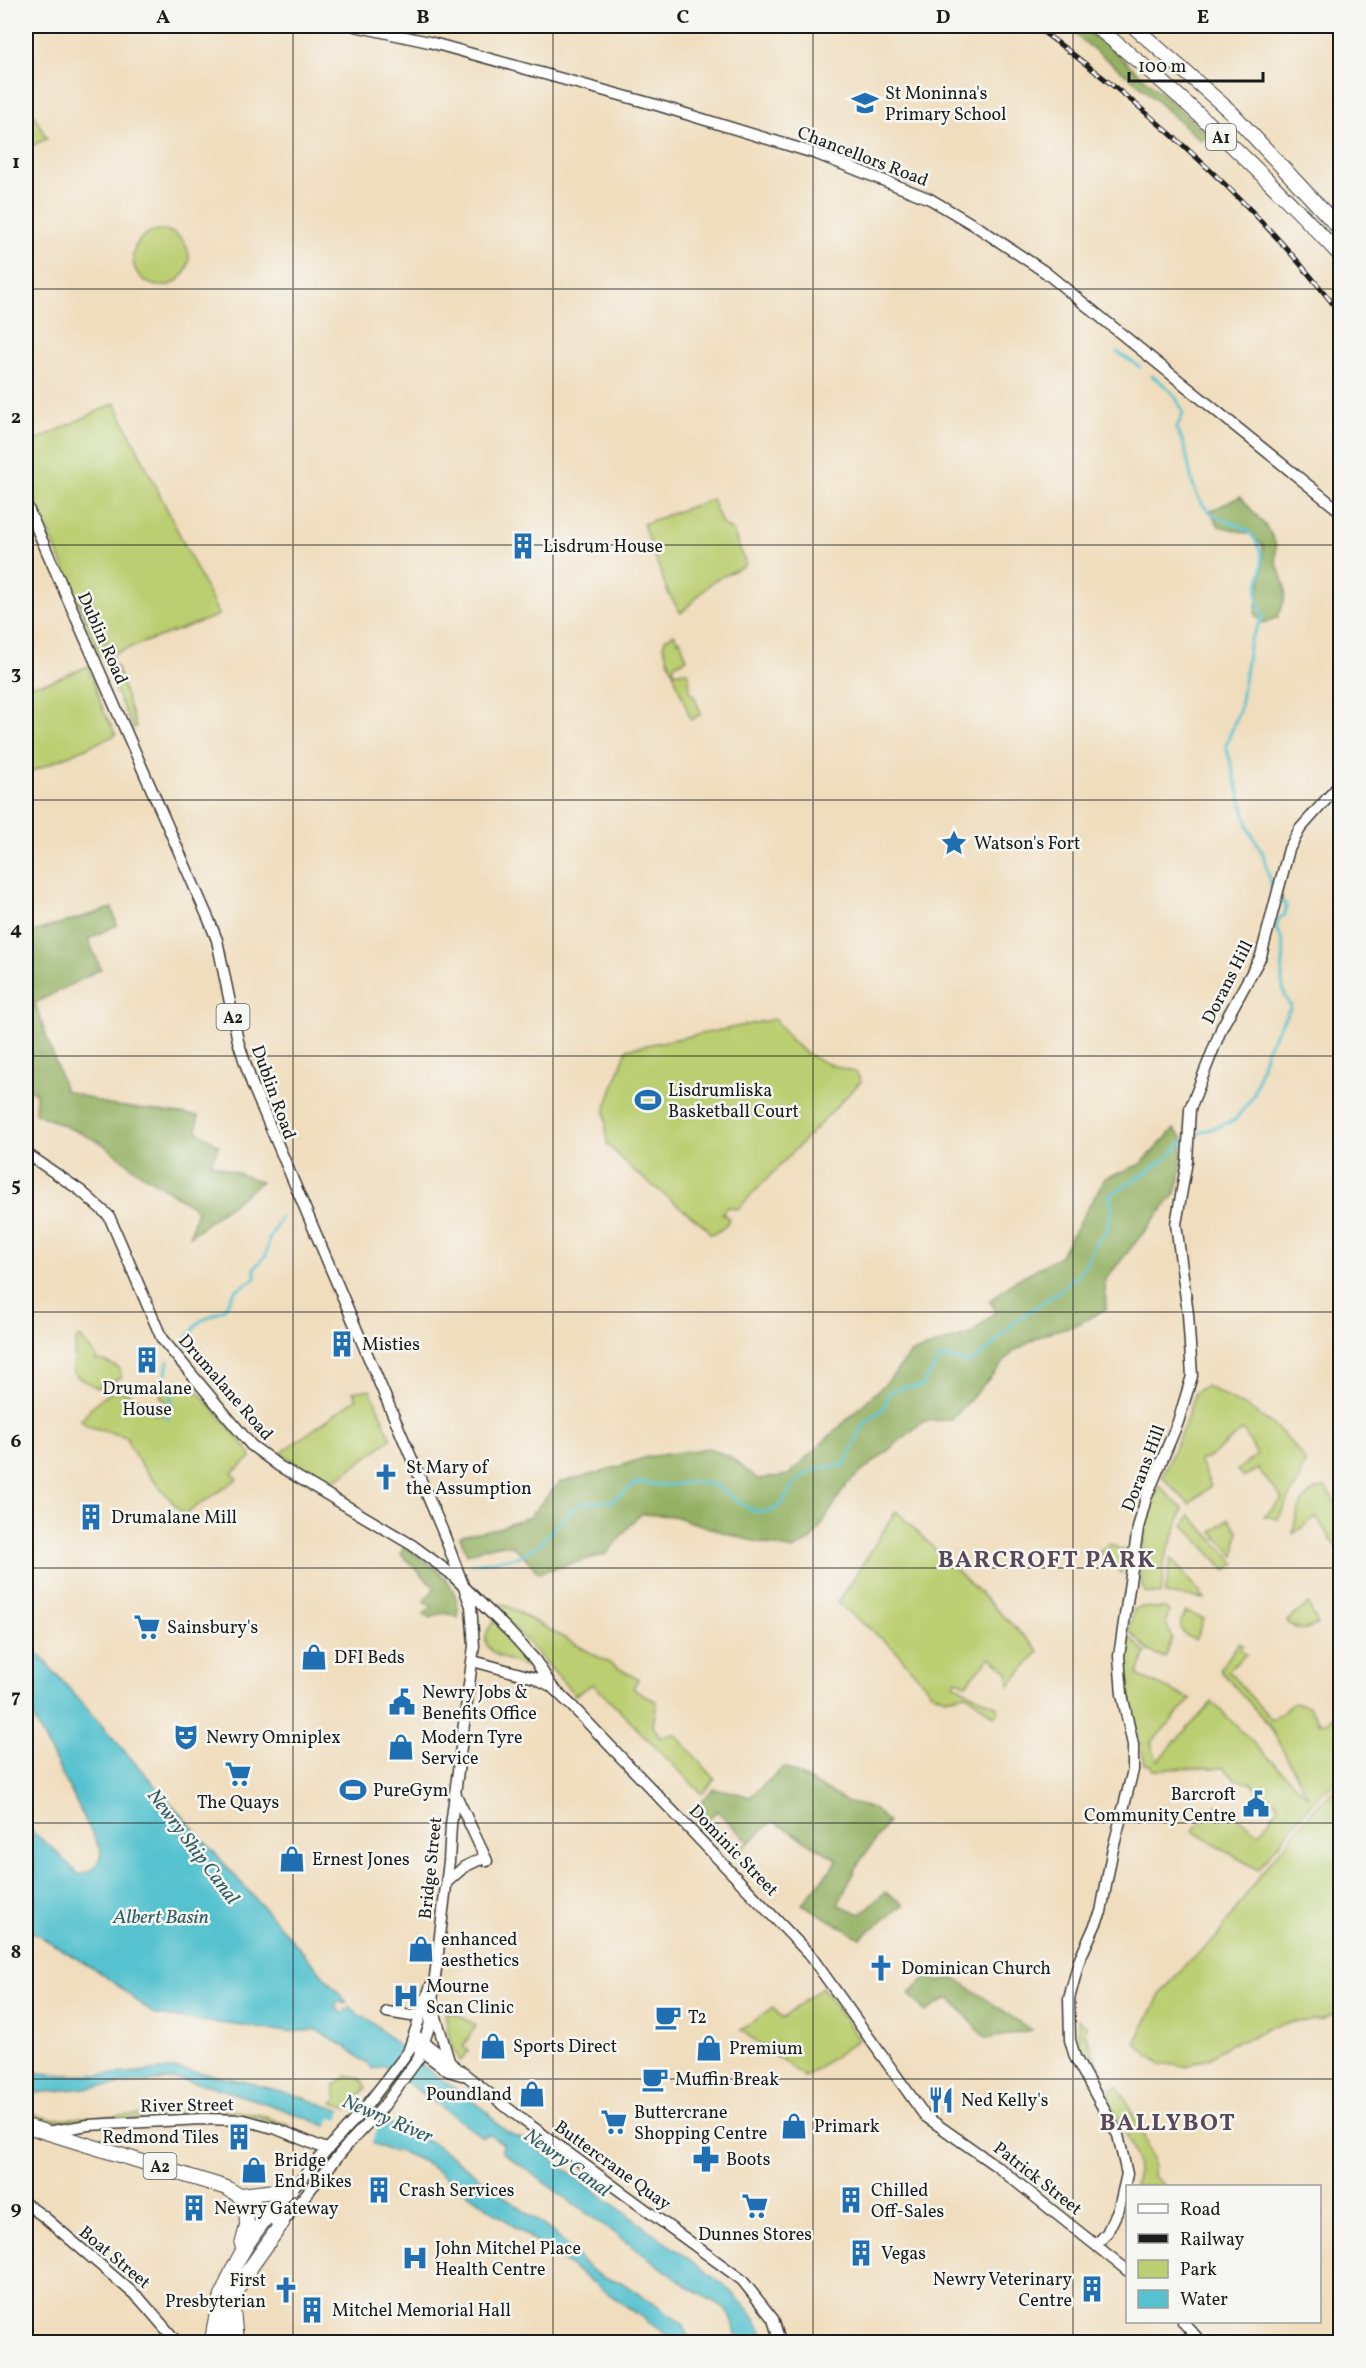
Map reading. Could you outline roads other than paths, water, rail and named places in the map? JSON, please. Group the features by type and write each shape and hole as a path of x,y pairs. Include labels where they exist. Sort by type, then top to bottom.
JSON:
{"highway":[{"name":"A1","path":"1095,26 1170,88 1341,255"},
{"name":"A1","path":"1133,26 1231,112 1341,229"},
{"name":"A2","path":"26,2126 193,2175 244,2196 282,2223"},
{"path":"212,2343 219,2305 239,2259 247,2226 244,2196 291,2189"},
{"path":"239,2259 270,2213"},
{"path":"239,2259 246,2255 276,2223 282,2223"},
{"path":"224,2343 224,2320 243,2278 282,2223"},
{"path":"233,2301 232,2320 237,2343"}],"main road":[{"name":"Chancellors Road","path":"355,26 464,51 672,109 817,154 930,199 980,228 1045,272 1341,511"},
{"name":"Dublin Road","path":"26,504 190,873 217,940 238,1041 252,1084 466,1587"},
{"name":"Dorans Hill","path":"1096,2245 1107,2232 1119,2208 1126,2174 1118,2135 1075,2057 1070,2040 1068,1999 1074,1977 1101,1912 1112,1853 1132,1770 1133,1745 1122,1694 1119,1656 1138,1528 1146,1498 1178,1422 1192,1376 1188,1314 1176,1224 1189,1145 1190,1109 1222,1027 1262,956 1288,849 1300,829 1341,784"},
{"name":"Drumalane Road","path":"26,1153 81,1191 109,1216 162,1340 251,1445 271,1461 412,1545 466,1587"},
{"name":"Bridge Street","path":"416,2047 433,2007 455,1792 473,1661 473,1621 466,1587"},
{"path":"466,1587 535,1660 551,1686"},
{"name":"Dominic Street","path":"473,1661 506,1669 551,1686 810,1955 925,2116"},
{"path":"447,1882 464,1867 485,1859 455,1792"},
{"name":"Bridge Street","path":"416,2047 422,2013 435,1974"},
{"path":"433,2007 449,2061"},
{"path":"387,2012 411,2016 422,2013"},
{"name":"Buttercrane Quay","path":"416,2047 449,2061 464,2076 742,2280 773,2319 780,2343"},
{"name":"Buttercrane Quay","path":"416,2047 448,2071 464,2076"},
{"name":"A2","path":"270,2213 338,2135 364,2109 416,2047"},
{"name":"A2","path":"282,2223 351,2140 380,2110 416,2047"},
{"name":"Patrick Street","path":"925,2116 999,2168 1126,2269"},
{"name":"River Street","path":"44,2132 88,2125 235,2119 261,2123 326,2149"},
{"name":"Boat Street","path":"26,2204 140,2299 177,2343"},
{"path":"1184,2323 1201,2343"}],"water":[{"name":"Albert Basin","path":"26,1640 347,2002 344,2004 340,2001 335,2006 342,2014 350,2006 424,2067 488,2112 502,2128 522,2138 723,2284 754,2318 766,2342 739,2342 727,2309 690,2288 502,2152 503,2144 489,2134 482,2137 384,2066 373,2069 346,2047 316,2030 289,2032 155,2015 102,1974 33,1932 26,1924 26,1827 55,1850 78,1874 94,1867 101,1851 26,1703"},
{"path":"177,2069 229,2078 280,2091 380,2126 384,2121 436,2145 556,2235 591,2270 604,2278 621,2282 683,2324 689,2338 695,2337 697,2342 673,2342 668,2336 424,2162 397,2150 395,2152 274,2106 211,2086 175,2079 26,2094 26,2071 82,2075"}],"waterway":[{"path":"1117,352 1140,367"},
{"path":"1152,376 1172,392 1181,408 1183,414 1176,429 1181,437 1193,484 1201,502 1208,511 1250,533 1261,554 1262,564 1257,595 1263,617 1250,640 1240,708 1226,746 1249,829 1263,854 1272,888"},
{"path":"1192,1136 1235,1120 1253,1096 1267,1048 1291,1007 1282,985 1284,956 1281,938 1276,929 1279,918 1285,915 1286,906 1282,900"},
{"path":"473,1564 518,1557 538,1546 564,1517 582,1503 612,1501 636,1483 668,1485 708,1483 747,1507 762,1512 775,1509 804,1475 824,1467 844,1466 865,1423 884,1408 889,1392 904,1387 921,1387 941,1357 969,1363 988,1350 1014,1322 1061,1290 1084,1269 1095,1244 1106,1233 1112,1209 1109,1196 1162,1162 1186,1139"},
{"path":"179,1349 199,1322 224,1309 235,1291 255,1278 255,1267 266,1255 269,1239 281,1217"},
{"path":"166,1374 168,1361"},
{"path":"167,1419 172,1405 170,1388"}],"railway":[{"path":"1035,26 1118,90 1198,159 1272,233 1340,313"}],"place":[{"name":"St Moninna's Primary School","path":"865,103"},
{"name":"Lisdrum House","path":"523,546"},
{"name":"Watson's Fort","path":"954,843"},
{"name":"Lisdrumliska Basketball Court","path":"648,1100"},
{"name":"Misties","path":"342,1344"},
{"name":"Drumalane House","path":"147,1360"},
{"name":"St Mary of the Assumption","path":"386,1477"},
{"name":"Drumalane Mill","path":"91,1517"},
{"name":"Sainsbury's","path":"147,1627"},
{"name":"DFI Beds","path":"314,1657"},
{"name":"Newry Jobs & Benefits Office","path":"402,1702"},
{"name":"Newry Omniplex","path":"186,1737"},
{"name":"Modern Tyre Service","path":"401,1747"},
{"name":"The Quays","path":"238,1774"},
{"name":"PureGym","path":"353,1790"},
{"name":"Barcroft Community Centre","path":"1256,1804"},
{"name":"Ernest Jones","path":"292,1859"},
{"name":"enhanced aesthetics","path":"421,1949"},
{"name":"Dominican Church","path":"881,1968"},
{"name":"Mourne Scan Clinic","path":"406,1996"},
{"name":"T2","path":"668,2017"},
{"name":"Sports Direct","path":"493,2046"},
{"name":"Premium","path":"709,2048"},
{"name":"Muffin Break","path":"655,2079"},
{"name":"Poundland","path":"532,2094"},
{"name":"Ned Kelly's","path":"941,2100"},
{"name":"Buttercrane Shopping Centre","path":"614,2122"},
{"name":"Primark","path":"794,2126"},
{"name":"Redmond Tiles","path":"239,2137"},
{"name":"Boots","path":"706,2159"},
{"name":"Bridge End Bikes","path":"254,2170"},
{"name":"Crash Services","path":"379,2190"},
{"name":"Chilled Off-Sales","path":"851,2200"},
{"name":"Dunnes Stores","path":"755,2206"},
{"name":"Newry Gateway","path":"194,2208"},
{"name":"Vegas","path":"861,2253"},
{"name":"John Mitchel Place Health Centre","path":"415,2258"},
{"name":"Newry Veterinary Centre","path":"1092,2289"},
{"name":"First Presbyterian","path":"286,2290"},
{"name":"Mitchel Memorial Hall","path":"312,2310"}],"district":[{"name":"BARCROFT PARK","path":"1047,1559"},
{"name":"BALLYBOT","path":"1168,2122"}],"water label":[{"name":"Newry Ship Canal","path":"194,1846"},
{"name":"Newry River","path":"388,2118"},
{"name":"Newry Canal","path":"568,2162"}]}
